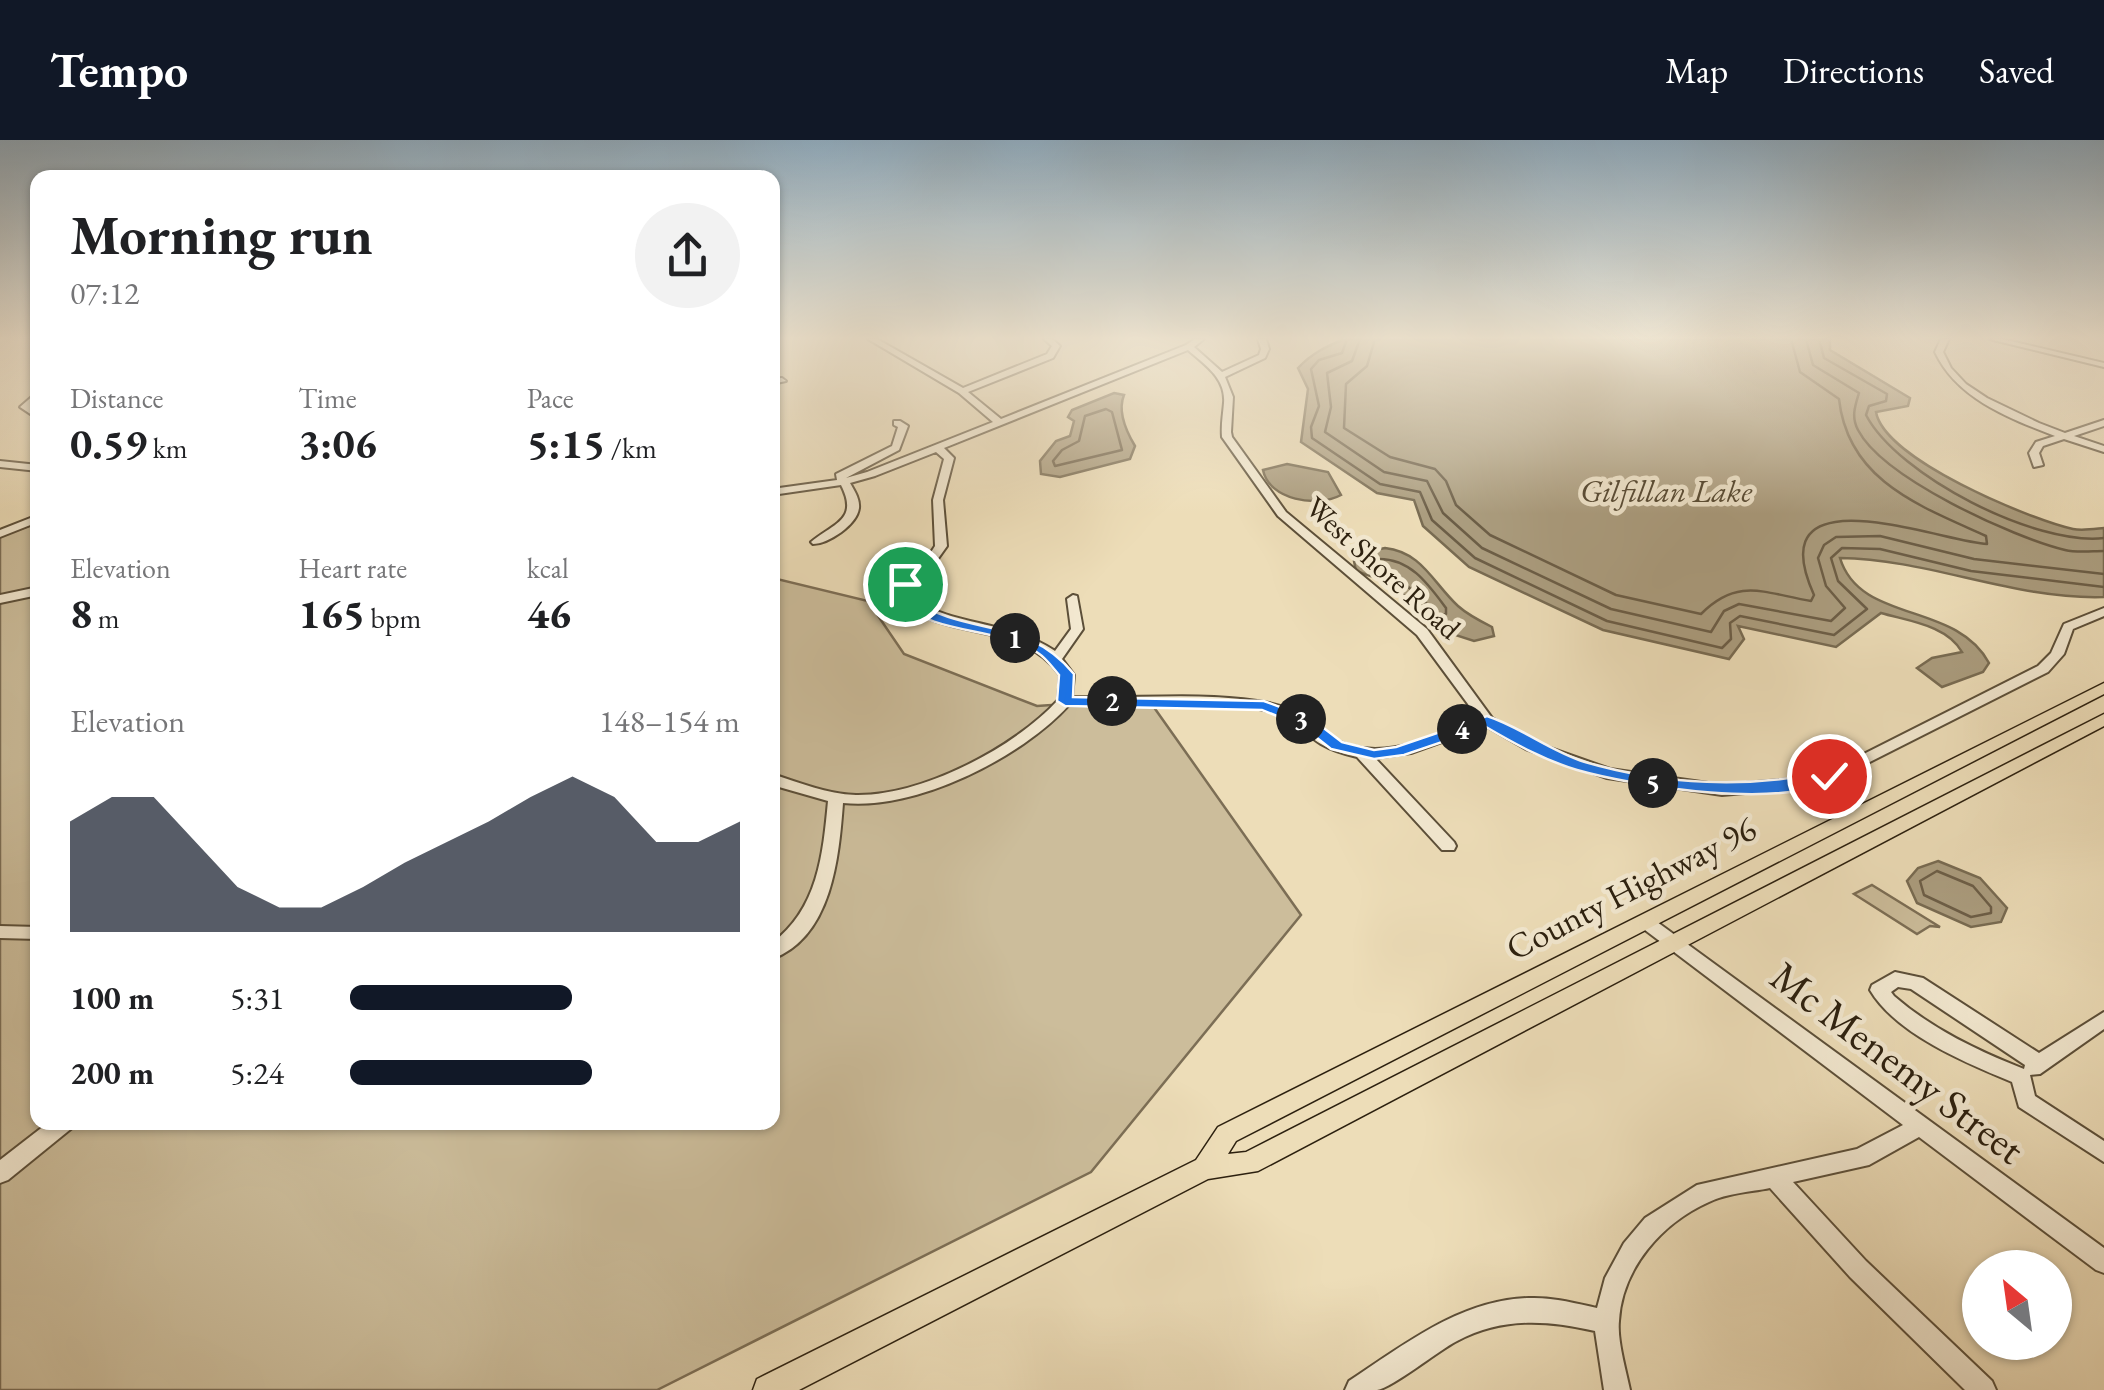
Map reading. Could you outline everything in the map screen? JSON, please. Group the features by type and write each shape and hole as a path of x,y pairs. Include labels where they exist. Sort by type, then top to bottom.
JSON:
{"main road":[{"name":"County Highway 96","path":"1205,1168 1227,1134 2104,688"},
{"name":"County Highway 96","path":"768,1390 1205,1168 1250,1163 2104,719"}],"street":[{"path":"970,397 999,422"},
{"path":"780,491 844,482 1060,397"},
{"name":"West Shore Road","path":"1229,397 1224,424 1227,437 1275,506 1422,632 1487,721"},
{"path":"1984,397 2104,449"},
{"path":"817,542 848,520 856,509 840,476 900,444 903,426 897,423"},
{"path":"2038,465 2034,453 2039,444 2104,423"},
{"path":"780,781 836,798 882,799 924,790 1033,732 1065,701 1067,674 1056,659 1033,644 932,616 907,602 905,584 928,565 941,546 938,500 949,458 936,448"},
{"path":"0,464 30,464"},
{"path":"0,534 30,521"},
{"path":"0,598 30,592"},
{"path":"1056,659 1077,628 1073,600"},
{"path":"1065,701 1264,706 1307,722 1336,746 1362,753 1399,751 1487,721 1556,757 1637,780 1722,790 1805,783 1840,771 2043,669 2057,654 2068,628 2104,612"},
{"path":"1362,753 1448,846"},
{"path":"780,945 815,910 830,867 836,798"},
{"name":"Mc Menemy Street","path":"1647,923 2104,1262"},
{"path":"0,932 30,933"},
{"path":"1895,979 1911,981 2030,1070 1930,1032 1886,1002 1879,990 1895,979"},
{"path":"2104,1019 2030,1070 2026,1101 2104,1154"},
{"path":"1617,1390 1606,1322 1618,1278 1632,1251 1654,1225 1704,1192 1861,1158 1920,1126"},
{"path":"0,1174 55,1130"},
{"path":"1776,1179 1858,1270 1983,1390"},
{"path":"1358,1390 1463,1322 1488,1313 1547,1308 1606,1322"}],"shaded area":[{"path":"30,525 30,1130 780,1130 780,580 868,601 904,654 1037,706 1110,701 1153,706 1301,915 1091,1172 657,1390 0,1390 0,536"},
{"path":"1872,885 1940,927 1930,926 1917,934 1854,894"}],"water":[{"path":"1103,397 1123,397 1122,415 1135,446 1130,459 1060,477 1041,474 1040,461 1056,441 1070,436 1074,421 1068,417 1072,410"},
{"name":"Gilfillan Lake","path":"1307,397 1909,397 1908,406 1876,412 1885,430 1930,467 1993,500 2052,523 2077,530 2104,528 2104,597 2037,592 1906,565 1840,558 1851,579 1867,594 1955,630 1974,643 1989,663 1983,672 1942,687 1917,668 1932,658 1962,652 1955,643 1926,625 1881,613 1836,647 1738,626 1744,639 1729,659 1603,630 1469,567 1423,526 1414,500 1377,493 1301,442"},
{"path":"1287,464 1328,472 1341,495 1307,501 1284,495 1267,480 1263,470"},
{"path":"1385,548 1418,562 1458,606 1492,627 1494,636 1474,641 1449,633 1388,582 1356,571 1354,561 1366,552"},
{"path":"1938,861 1980,878 2007,908 2001,922 1971,927 1917,903 1907,881 1918,868"}],"route":[{"path":"905,584 907,602 924,614 1018,638 1045,650 1067,674 1065,701 1248,703 1294,715 1336,746 1374,754 1399,751 1487,721 1532,746 1582,766 1637,780 1689,787 1749,790 1829,776"}]}
